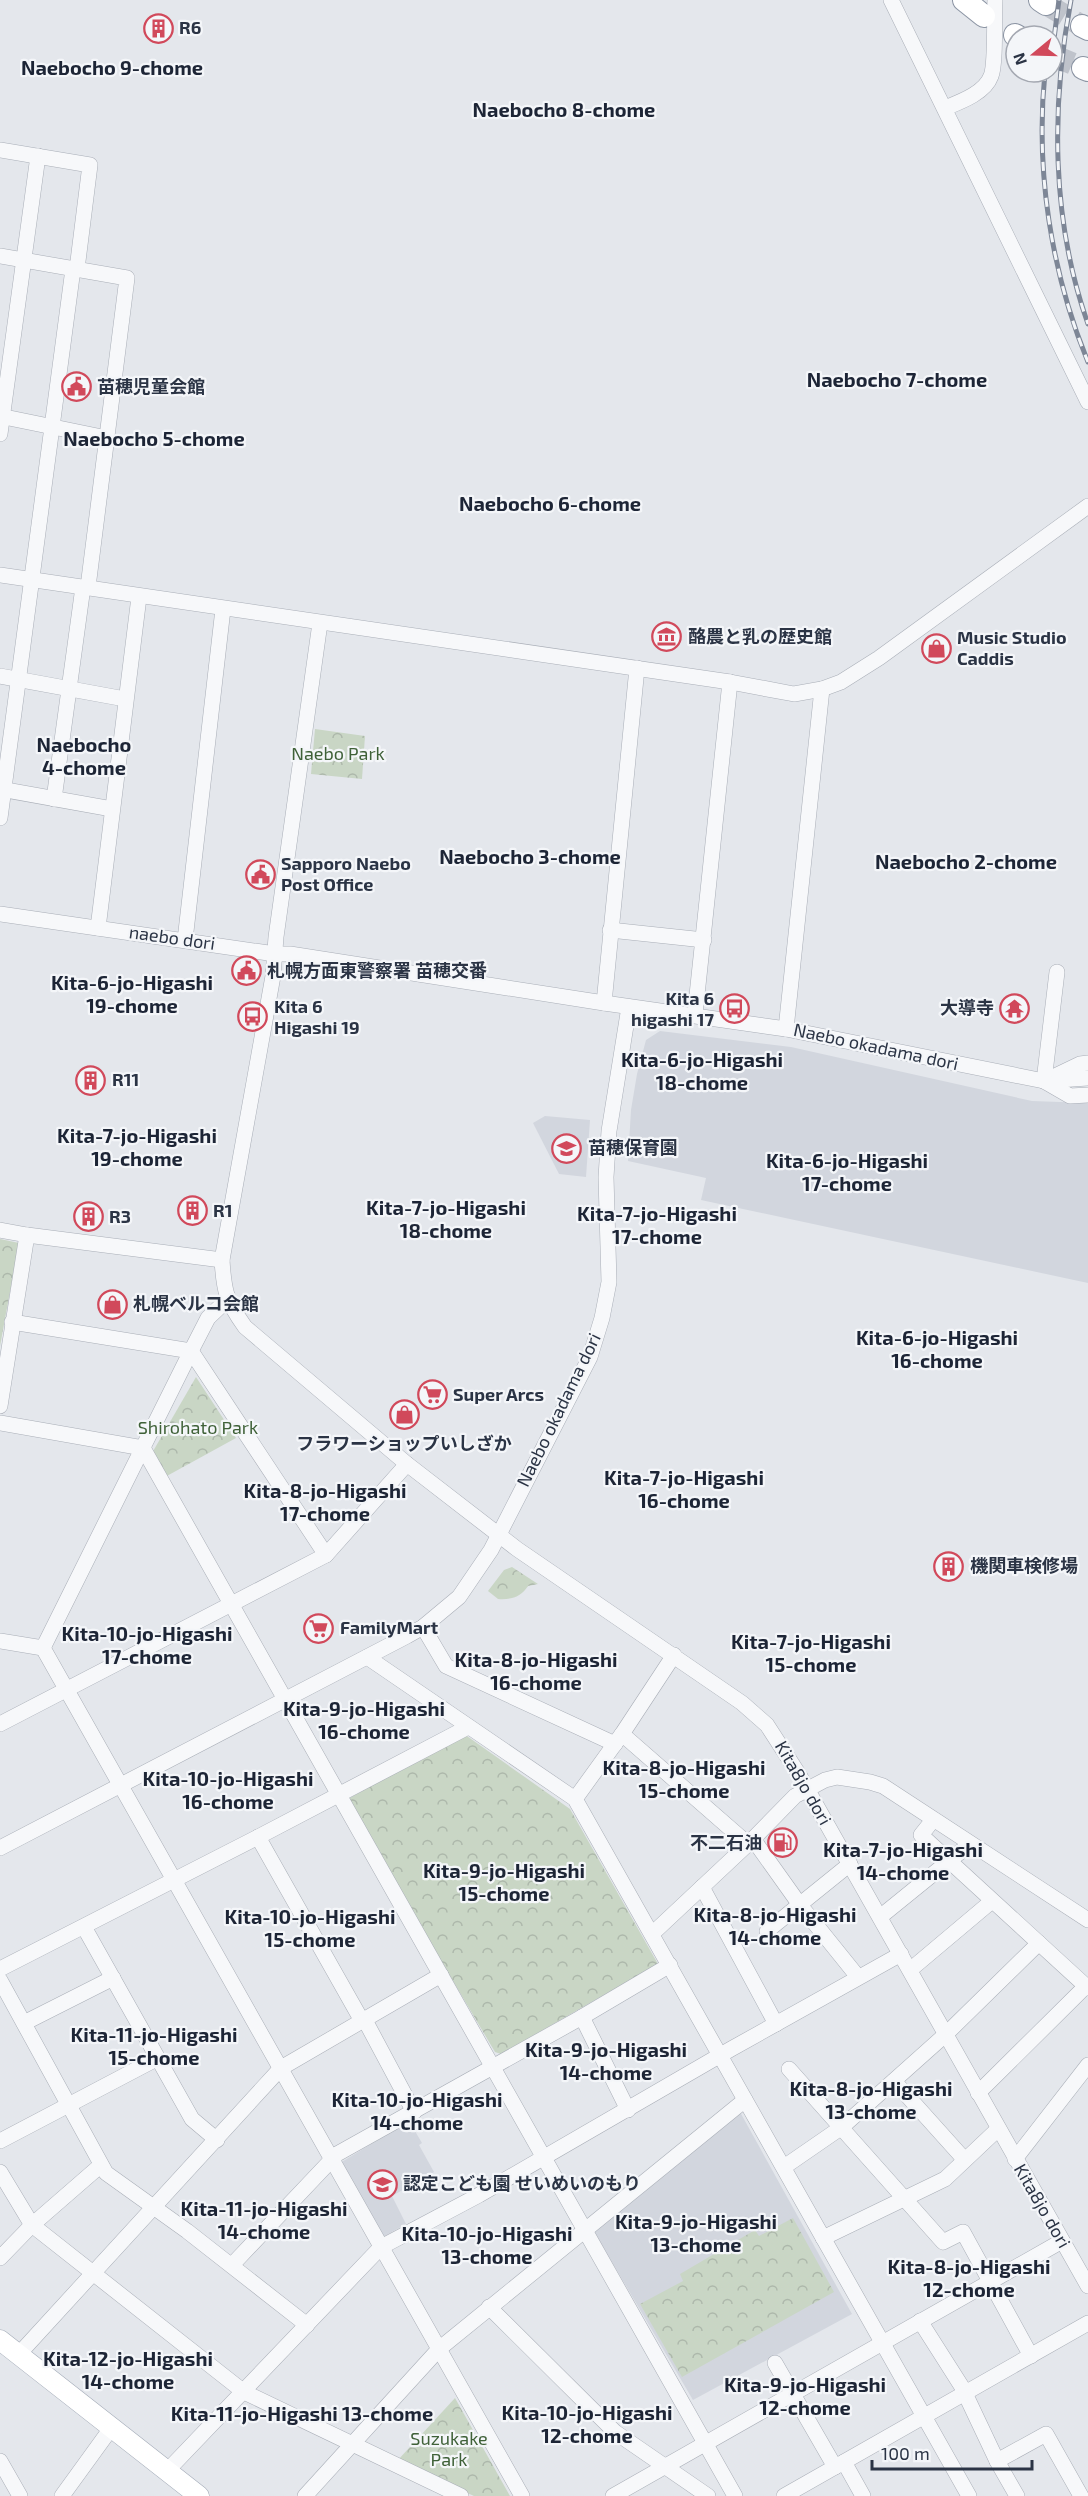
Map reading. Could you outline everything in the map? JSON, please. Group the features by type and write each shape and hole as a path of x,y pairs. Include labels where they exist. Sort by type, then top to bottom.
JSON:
{"highway":[{"path":"963,0 991,7"}],"main road":[{"path":"0,2340 199,2496"}],"street":[{"path":"891,0 1088,402"},
{"path":"945,108 959,103 984,87 992,75 991,7"},
{"path":"0,150 90,165 51,426 20,680 2,790 0,818"},
{"path":"0,434 38,156"},
{"path":"0,256 127,278 107,438 54,799"},
{"path":"1,417 107,438"},
{"path":"0,575 637,668 794,694 822,690 841,682 879,658 1088,506"},
{"path":"98,928 139,597"},
{"path":"185,940 223,609"},
{"path":"43,1648 208,1318 227,1300 222,1260 275,954 320,622"},
{"path":"604,1003 637,668"},
{"path":"0,676 125,699"},
{"path":"695,1014 730,682"},
{"path":"786,1029 822,690"},
{"path":"2,790 112,809"},
{"name":"naebo dori","path":"0,914 275,954 290,954 629,1007"},
{"path":"610,930 704,940"},
{"path":"1044,1081 1057,972"},
{"name":"Naebo okadama dori","path":"0,1848 367,1658 423,1627 459,1597 492,1551 499,1533 590,1357 603,1318 609,1282 606,1177 609,1131 629,1007 695,1014 786,1029 1044,1081 1088,1078"},
{"path":"1044,1081 1080,1064 1088,1063"},
{"path":"1044,1081 1070,1096 1088,1095"},
{"path":"0,1230 222,1260"},
{"path":"0,1406 27,1235"},
{"name":"Kita8jo dori","path":"227,1300 245,1327 407,1464 517,1549 674,1655 742,1703 767,1725 781,1744 850,1864 1088,2286"},
{"path":"12,1322 191,1351 326,1555"},
{"path":"0,1423 142,1448"},
{"path":"142,1448 735,2496"},
{"path":"0,1724 326,1555 407,1464"},
{"path":"423,1627 446,1666 618,1739 750,1842 858,1977"},
{"path":"0,1641 43,1648"},
{"path":"43,1648 522,2496"},
{"path":"575,1799 674,1655"},
{"path":"367,1658 575,1799 969,2496"},
{"path":"0,1969 258,1838 468,1726"},
{"path":"652,1934 750,1842 795,1796 825,1780 837,1777 883,1786 1088,1920"},
{"path":"933,1820 921,1835 1087,1987 978,2093"},
{"path":"258,1838 362,2021 368,2024 414,2112"},
{"path":"880,1917 970,1844"},
{"path":"766,1931 850,1864"},
{"path":"702,1887 776,2024"},
{"path":"910,1970 992,1901"},
{"path":"84,1927 192,2119 217,2140"},
{"path":"784,2167 842,2127 894,2082 1039,1943"},
{"path":"167,2471 381,2247 479,2195 719,2055 901,1954"},
{"path":"232,2265 337,2154 582,2017 669,1965"},
{"path":"19,2354 281,2068 441,1975"},
{"path":"24,2023 113,1978"},
{"path":"0,1980 106,2173 154,2206 307,2325"},
{"path":"582,2017 628,2110"},
{"path":"0,2141 158,2058"},
{"path":"1015,2159 1088,2065"},
{"path":"789,2069 943,2242 963,2232 1031,2356"},
{"path":"894,2082 964,2159"},
{"path":"305,2496 439,2349 745,2100"},
{"path":"823,2238 945,2179 998,2129"},
{"path":"0,2258 32,2225 101,2164"},
{"path":"0,2172 32,2225 244,2392 457,2495"},
{"path":"613,2496 1062,2241"},
{"path":"489,2307 615,2432 708,2496"},
{"path":"920,2321 962,2387 997,2461 1017,2496"},
{"path":"784,2496 1088,2323"},
{"path":"775,2363 840,2465 863,2496"},
{"path":"62,2496 112,2427"},
{"path":"997,2461 1046,2434 1081,2496"},
{"path":"0,2461 12,2492"}],"shaded area":[{"path":"660,1031 791,1047 1032,1101 1088,1103 1088,1283 701,1200 706,1178 628,1161 631,1110 637,1074 646,1040"},
{"name":"苗穂保育園","path":"545,1116 590,1120 586,1177 559,1174 533,1123"},
{"path":"740,2112 852,2314 693,2400 592,2228"},
{"name":"認定こども園 せいめいのもり","path":"409,2121 422,2143 419,2145 434,2172 392,2196 406,2224 383,2237 340,2163"}],"green space":[{"name":"Naebo Park","path":"315,729 365,736 362,779 311,774"},
{"path":"0,1239 19,1243 0,1346"},
{"name":"Shirohato Park","path":"196,1377 236,1438 165,1477 152,1453"},
{"path":"512,1567 538,1584 528,1586 515,1597 498,1599 488,1591 504,1570"},
{"path":"464,1734 570,1809 658,1964 501,2054 495,2052 346,1800"},
{"path":"793,2218 834,2292 682,2377 640,2304 683,2281 680,2274 755,2230 759,2236"},
{"name":"Suzukake Park","path":"455,2398 510,2496 474,2496 397,2461"}],"tunnel":[{"path":"1046,4 1082,26"},
{"path":"1064,60 1083,68"}],"railway":[{"path":"1056,24 1059,0"},
{"path":"1071,0 1060,81 1058,163 1067,244 1088,324"},
{"path":"1044,84 1042,146 1049,220 1064,292 1088,362"}],"place":[{"name":"R6","path":"158,28"},
{"name":"苗穂児童会館","path":"76,387"},
{"name":"酪農と乳の歴史館","path":"667,637"},
{"name":"Music Studio Caddis","path":"936,648"},
{"name":"Sapporo Naebo Post Office","path":"260,874"},
{"name":"札幌方面東警察署 苗穂交番","path":"246,971"},
{"name":"大導寺","path":"1015,1008"},
{"name":"Kita 6 higashi 17","path":"735,1009"},
{"name":"Kita 6 Higashi 19","path":"253,1017"},
{"name":"R11","path":"91,1080"},
{"name":"苗穂保育園","path":"567,1148"},
{"name":"R1","path":"192,1211"},
{"name":"R3","path":"88,1217"},
{"name":"札幌ベルコ会館","path":"112,1304"},
{"name":"Super Arcs","path":"432,1395"},
{"name":"フラワーショップいしざか","path":"404,1415"},
{"name":"機関車検修場","path":"949,1566"},
{"name":"FamilyMart","path":"319,1628"},
{"name":"不二石油","path":"783,1843"},
{"name":"認定こども園 せいめいのもり","path":"382,2184"}],"district":[{"name":"Naebocho 9-chome","path":"112,68"},
{"name":"Naebocho 8-chome","path":"564,110"},
{"name":"Naebocho 7-chome","path":"897,380"},
{"name":"Naebocho 5-chome","path":"154,439"},
{"name":"Naebocho 6-chome","path":"550,504"},
{"name":"Naebocho 4-chome","path":"84,756"},
{"name":"Naebocho 3-chome","path":"530,857"},
{"name":"Naebocho 2-chome","path":"966,862"},
{"name":"Kita-6-jo-Higashi 19-chome","path":"132,994"},
{"name":"Kita-6-jo-Higashi 18-chome","path":"702,1072"},
{"name":"Kita-7-jo-Higashi 19-chome","path":"137,1148"},
{"name":"Kita-6-jo-Higashi 17-chome","path":"847,1172"},
{"name":"Kita-7-jo-Higashi 18-chome","path":"446,1220"},
{"name":"Kita-7-jo-Higashi 17-chome","path":"657,1226"},
{"name":"Kita-6-jo-Higashi 16-chome","path":"937,1350"},
{"name":"Kita-7-jo-Higashi 16-chome","path":"684,1490"},
{"name":"Kita-8-jo-Higashi 17-chome","path":"325,1502"},
{"name":"Kita-10-jo-Higashi 17-chome","path":"147,1646"},
{"name":"Kita-7-jo-Higashi 15-chome","path":"811,1654"},
{"name":"Kita-8-jo-Higashi 16-chome","path":"536,1672"},
{"name":"Kita-9-jo-Higashi 16-chome","path":"364,1720"},
{"name":"Kita-8-jo-Higashi 15-chome","path":"684,1780"},
{"name":"Kita-10-jo-Higashi 16-chome","path":"228,1790"},
{"name":"Kita-7-jo-Higashi 14-chome","path":"903,1862"},
{"name":"Kita-9-jo-Higashi 15-chome","path":"504,1882"},
{"name":"Kita-8-jo-Higashi 14-chome","path":"775,1926"},
{"name":"Kita-10-jo-Higashi 15-chome","path":"310,1928"},
{"name":"Kita-11-jo-Higashi 15-chome","path":"154,2046"},
{"name":"Kita-9-jo-Higashi 14-chome","path":"606,2062"},
{"name":"Kita-8-jo-Higashi 13-chome","path":"871,2100"},
{"name":"Kita-10-jo-Higashi 14-chome","path":"417,2112"},
{"name":"Kita-11-jo-Higashi 14-chome","path":"264,2220"},
{"name":"Kita-9-jo-Higashi 13-chome","path":"696,2234"},
{"name":"Kita-10-jo-Higashi 13-chome","path":"487,2246"},
{"name":"Kita-8-jo-Higashi 12-chome","path":"969,2278"},
{"name":"Kita-12-jo-Higashi 14-chome","path":"128,2370"},
{"name":"Kita-9-jo-Higashi 12-chome","path":"805,2396"},
{"name":"Kita-11-jo-Higashi 13-chome","path":"302,2414"},
{"name":"Kita-10-jo-Higashi 12-chome","path":"587,2424"}]}
